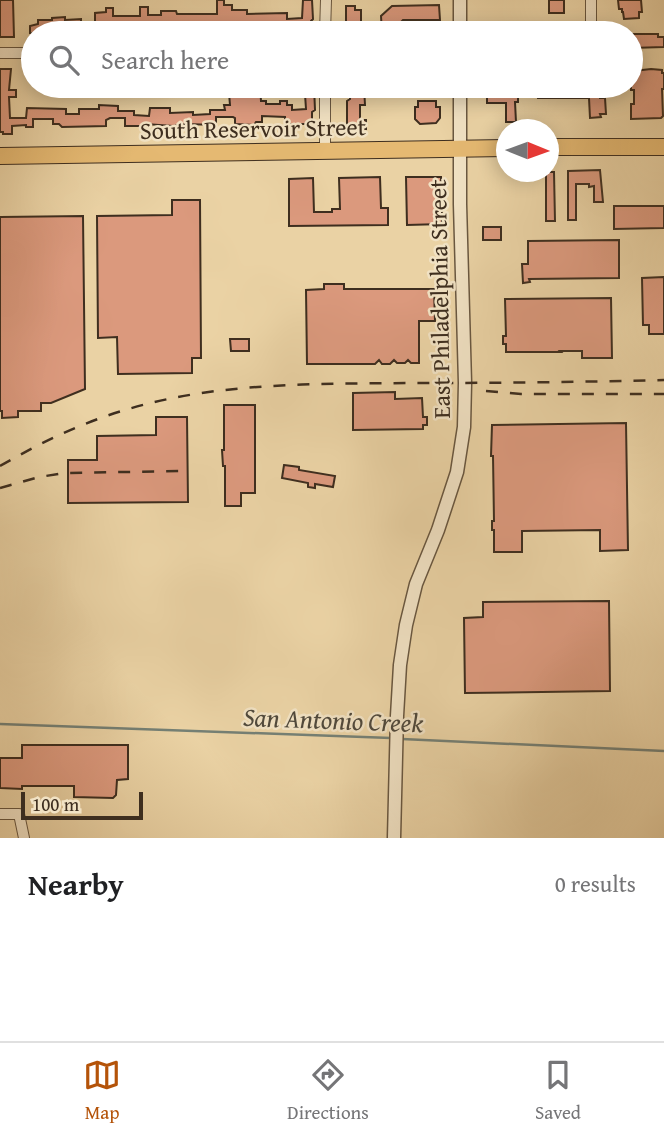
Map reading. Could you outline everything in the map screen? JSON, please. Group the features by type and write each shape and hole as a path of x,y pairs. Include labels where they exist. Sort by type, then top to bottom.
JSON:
{"main road":[{"path":"559,147 664,147"},
{"name":"South Reservoir Street","path":"0,156 496,148"}],"street":[{"path":"325,21 326,0"},
{"path":"460,0 460,21"},
{"path":"591,0 591,21"},
{"path":"0,53 21,53"},
{"path":"325,98 325,151"},
{"name":"East Philadelphia Street","path":"394,838 397,716 406,625 416,584 457,472 464,427 460,98"},
{"path":"0,814 19,814 23,838"}],"building":[{"path":"0,0 13,0 14,37 0,37"},
{"path":"217,0 224,0 224,5 232,5 232,10 247,10 247,14 287,13 287,19 302,18 303,0 312,0 313,19 95,21 95,13 106,12 106,8 113,8 113,16 140,16 140,7 148,7 148,15 161,15 161,11 176,11 177,14 217,14"},
{"path":"549,0 564,0 564,13 549,13"},
{"path":"618,0 641,0 642,12 639,12 639,18 624,19"},
{"path":"439,5 440,20 381,21 381,16 392,6"},
{"path":"346,6 355,6 355,10 361,10 361,21 346,21"},
{"path":"65,17 65,20 81,21 38,21"},
{"path":"643,34 658,34 658,37 664,37 664,47 643,48"},
{"path":"0,69 11,69 9,90 16,90 16,97 9,97 10,118 26,118 27,108 66,109 66,114 79,114 79,109 99,109 99,105 118,106 118,111 134,111 134,115 149,116 150,108 170,108 170,113 210,114 210,110 225,110 224,105 230,105 229,98 261,98 266,104 287,101 287,105 292,105 292,110 306,109 305,98 314,98 312,121 307,124 285,124 285,117 262,116 262,122 256,122 254,125 235,124 233,117 216,117 216,125 125,126 125,118 110,118 106,120 106,126 62,127 53,124 53,119 33,119 33,127 12,126 12,134 0,132"},
{"path":"643,70 662,70 664,73 661,118 631,119 631,104 634,104 634,98 643,98"},
{"path":"365,98 365,105 360,105 360,120 366,120 366,129 347,126 347,101"},
{"path":"487,98 518,98 518,102 515,102 516,119 506,119 506,103 487,103"},
{"path":"589,98 605,98 606,114 590,118"},
{"path":"418,101 436,101 436,107 440,107 440,118 436,123 420,124 415,119"},
{"path":"600,170 603,202 594,202 594,186 576,184 576,220 568,220 568,171"},
{"path":"380,177 381,208 388,208 388,225 289,226 289,179 313,178 314,212 332,212 332,209 340,209 339,178"},
{"path":"406,177 441,177 442,224 407,225"},
{"path":"546,182 554,182 555,221 546,221"},
{"path":"172,200 200,200 201,358 192,358 192,373 118,374 117,337 98,338 97,216 172,215"},
{"path":"614,206 664,206 664,228 614,229"},
{"path":"83,216 85,389 51,403 41,403 41,411 18,411 18,417 2,418 0,217"},
{"path":"483,227 501,227 501,240 483,240"},
{"path":"619,240 619,278 529,279 530,282 523,283 522,264 528,264 528,241"},
{"path":"664,277 664,334 649,334 649,325 643,325 642,278"},
{"path":"324,284 344,284 344,289 434,289 435,321 419,321 419,363 411,363 408,360 405,363 397,363 394,360 390,364 382,364 379,360 375,364 307,364 306,290 324,289"},
{"path":"611,298 612,358 582,358 582,351 506,352 506,344 503,344 503,336 506,336 505,299"},
{"path":"230,339 249,339 249,351 231,351"},
{"path":"395,392 395,399 422,398 423,417 427,417 427,425 423,425 423,429 353,430 353,393"},
{"path":"224,405 255,405 255,493 241,493 241,506 225,506 225,466 222,450"},
{"path":"156,417 187,417 188,502 68,503 68,460 97,460 97,436 156,435"},
{"path":"626,423 628,550 600,551 600,530 522,531 522,552 494,552 492,425"},
{"path":"284,465 335,476 333,487 315,484 315,488 308,487 308,483 282,478"},
{"path":"609,601 610,691 465,693 464,618 483,617 483,602"},
{"path":"22,745 128,745 128,779 117,780 116,795 113,798 74,797 74,786 0,788 0,758 22,758"}],"waterway":[{"name":"San Antonio Creek","path":"0,724 391,738"},
{"name":"San Antonio Creek","path":"402,739 664,751"}],"railway":[{"path":"0,466 77,427 125,410 234,389 309,384 664,380"},
{"path":"486,391 521,394 664,394"},
{"path":"0,488 65,473 181,471"}]}
